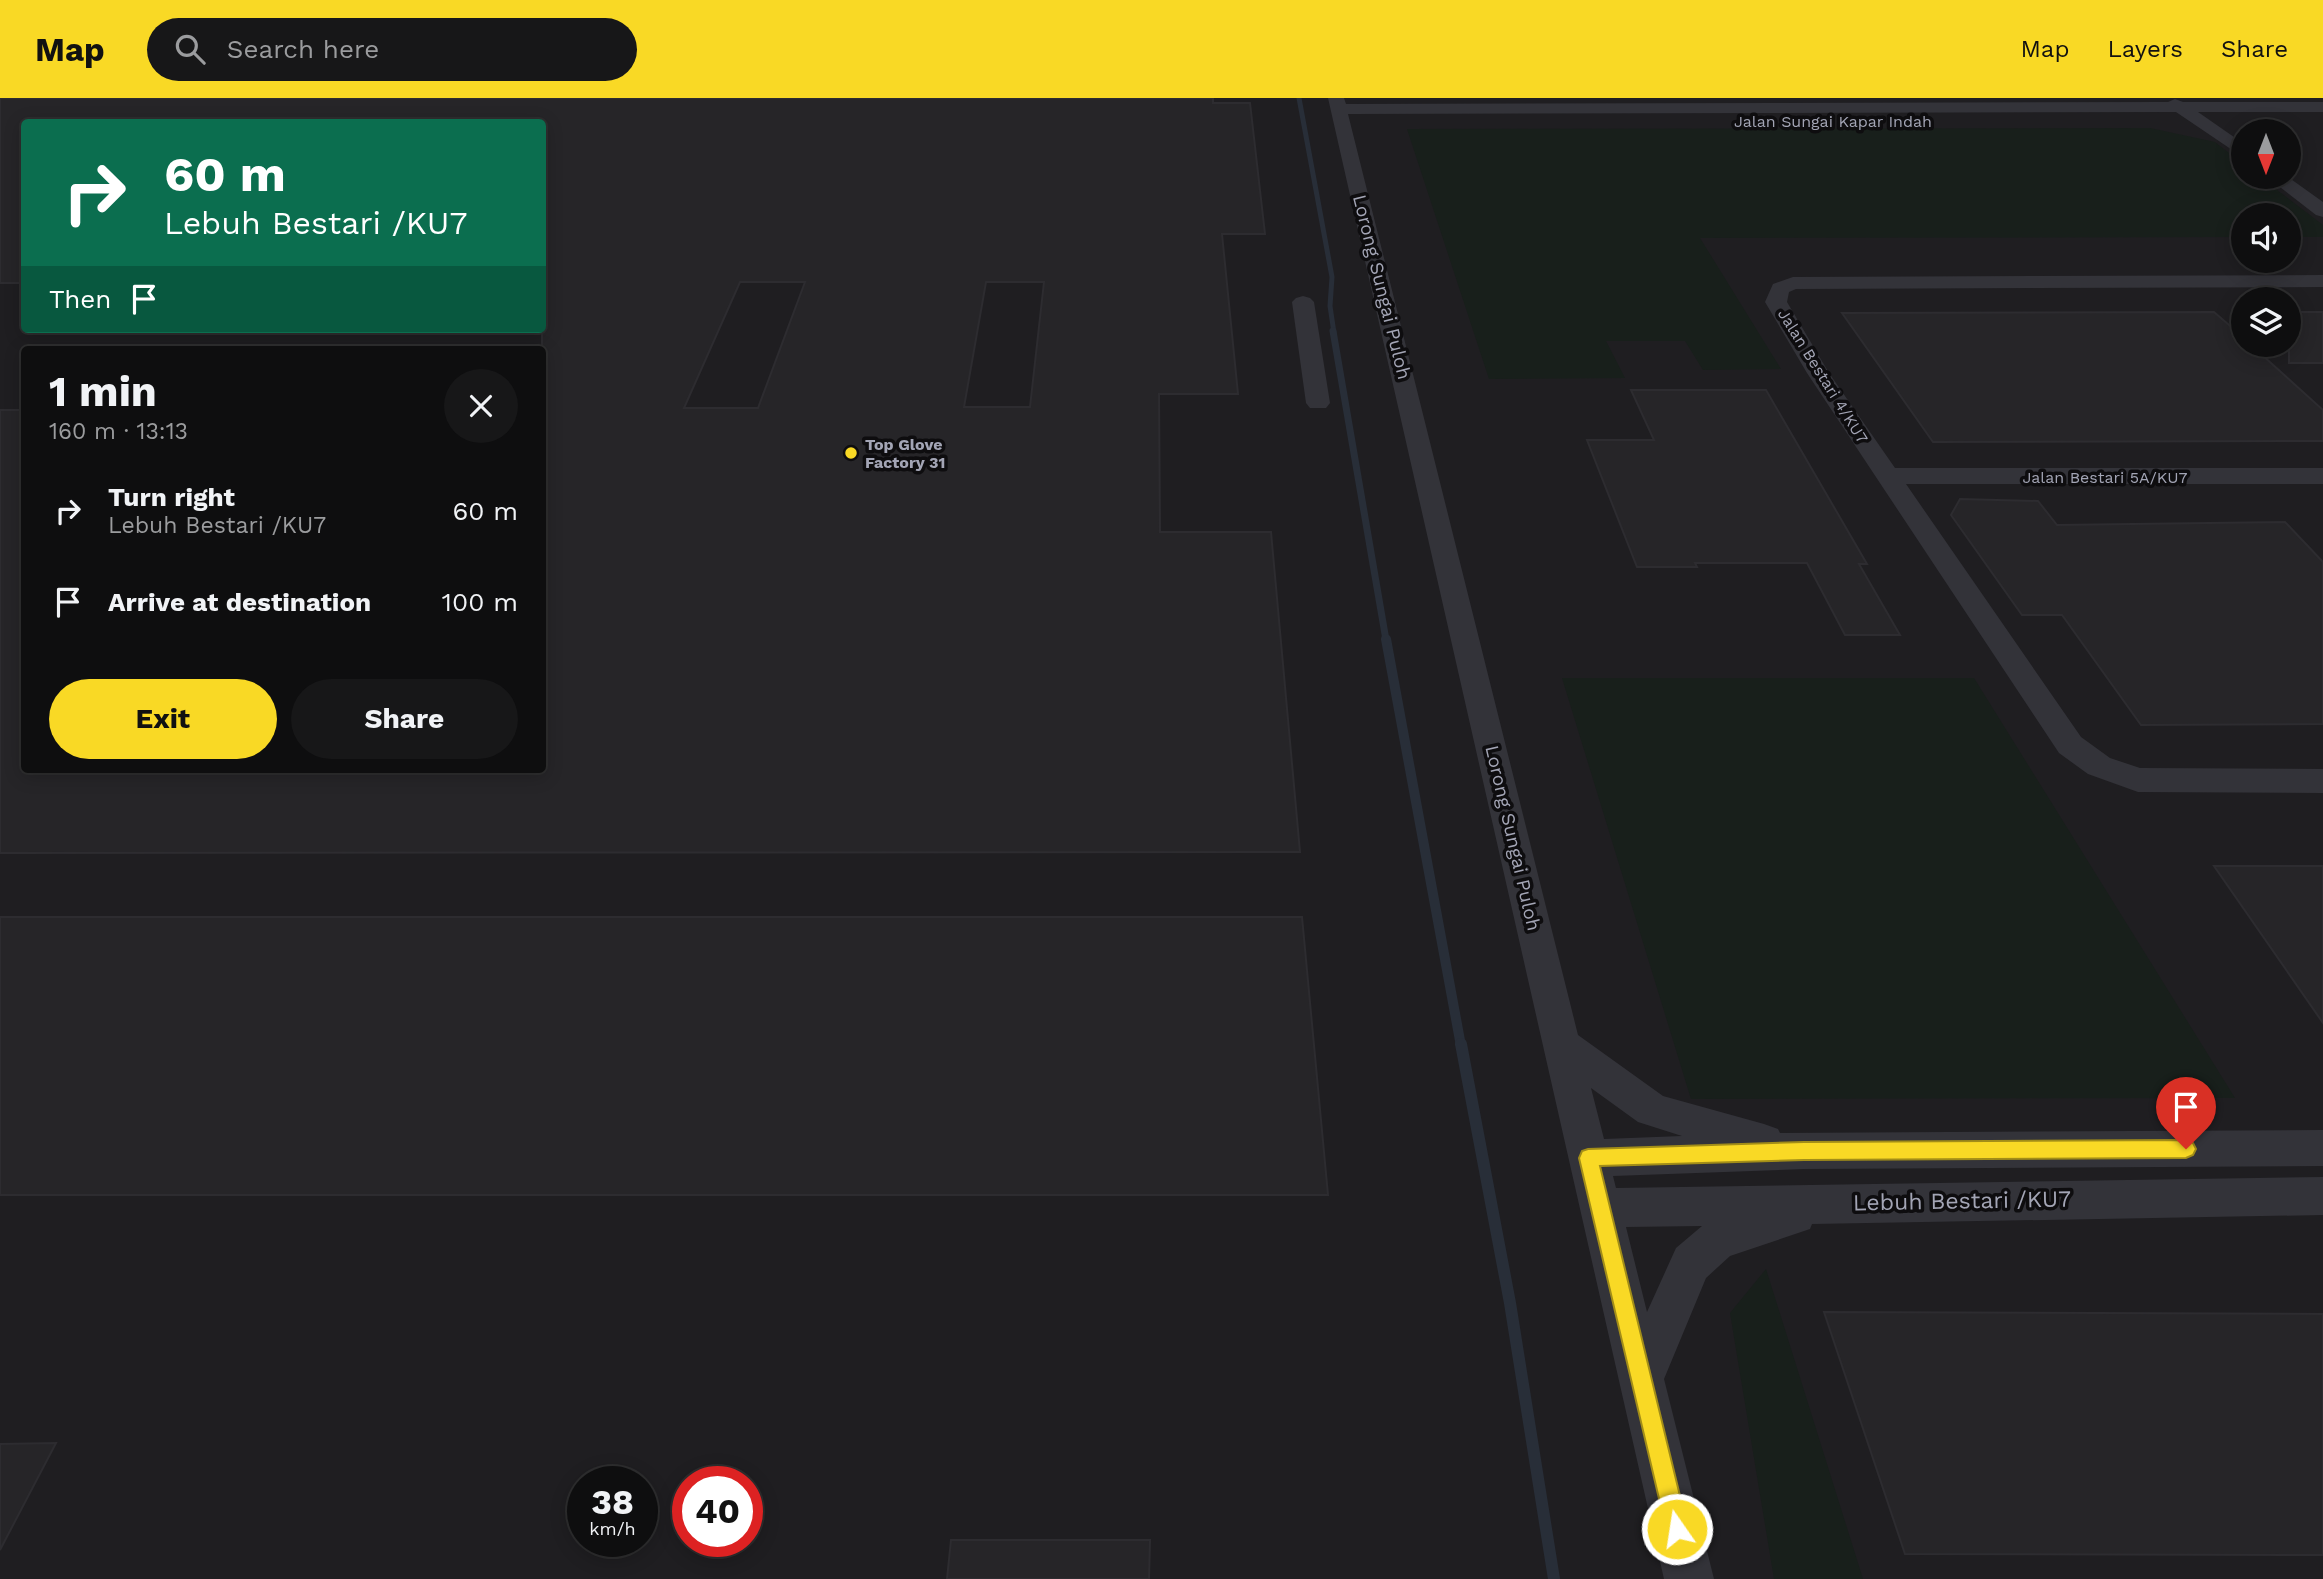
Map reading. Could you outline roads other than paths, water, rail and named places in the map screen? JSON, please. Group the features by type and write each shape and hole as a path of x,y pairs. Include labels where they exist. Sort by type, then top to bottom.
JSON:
{"street":[{"name":"Jalan Sungai Kapar Indah","path":"1339,109 1807,109 2174,103 2323,107"},
{"path":"2174,103 2231,144"},
{"path":"2205,103 2231,121"},
{"name":"Lorong Sungai Puloh","path":"1339,109 1689,1579"},
{"name":"Jalan Sungai Kapar Indah","path":"1807,109 2231,123"},
{"name":"Jalan Sungai Kapar Indah","path":"2301,121 2323,120"},
{"path":"2293,189 2323,211"},
{"name":"Jalan Bestari 4/KU7","path":"2323,281 1793,284 1780,288 1776,302 1818,373 2070,745 2099,766 2137,780 2323,780"},
{"path":"1303,302 1318,403"},
{"name":"Jalan Bestari 5A/KU7","path":"1888,476 2323,476"},
{"path":"1562,1044 1652,1110 1804,1151"},
{"path":"1588,1158 1804,1151 2323,1149"},
{"name":"Lebuh Bestari /KU7","path":"1601,1208 2323,1196"},
{"path":"1641,1379 1691,1263 1717,1240 1831,1203"}],"waterway":[{"path":"1299,98 1332,277 1330,306 1334,333"},
{"path":"1333,331 1386,640"},
{"path":"1386,639 1461,1046"},
{"path":"1461,1044 1510,1303 1554,1579"}],"place":[{"name":"Top Glove Factory 31","path":"851,453"}]}
